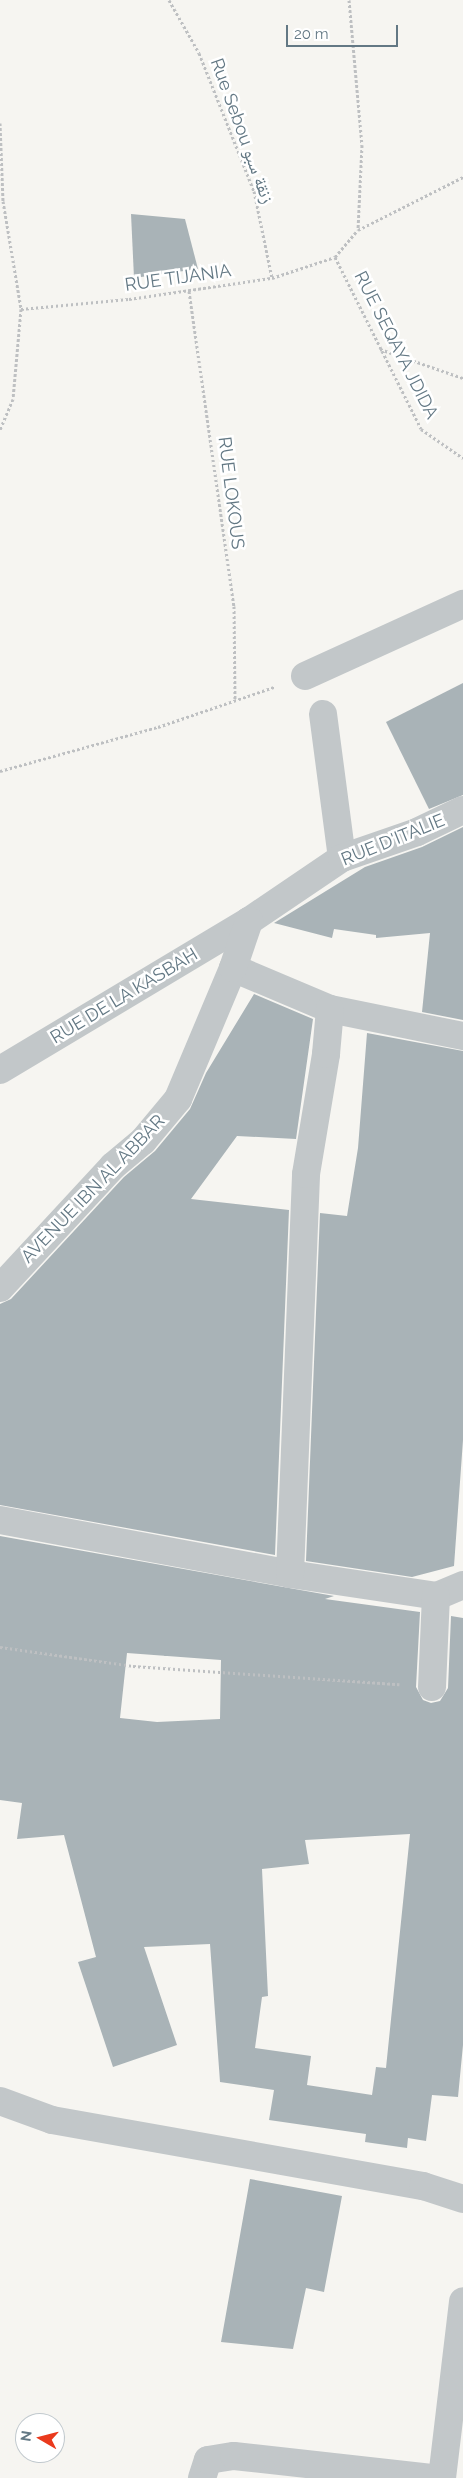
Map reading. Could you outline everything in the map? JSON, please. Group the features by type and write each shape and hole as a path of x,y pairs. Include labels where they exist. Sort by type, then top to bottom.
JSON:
{"street":[{"path":"305,676 463,604"},
{"path":"323,714 342,858"},
{"name":"RUE D'ITALIE","path":"249,921 342,858 417,832 463,810"},
{"name":"AVENUE IBN AL ABBAR","path":"0,1288 107,1173 144,1141 178,1099 233,968 249,921"},
{"name":"RUE DE LA KASBAH","path":"0,1070 249,921"},
{"path":"233,968 330,1009 463,1036"},
{"path":"290,1574 306,1174 326,1054 330,1009"},
{"path":"0,1520 290,1574 436,1596 463,1585"},
{"path":"432,1686 436,1596"},
{"path":"0,2101 52,2120 423,2186 463,2199"},
{"path":"442,2478 463,2301"},
{"path":"202,2478 208,2460 234,2456 434,2478"}],"path":[{"name":"Rue Sebou زنقة سبو","path":"169,0 199,53 254,191 272,278"},
{"path":"349,0 362,145 358,230"},
{"path":"0,123 2,200 21,309 13,399 0,429"},
{"path":"335,257 358,230 463,178"},
{"name":"RUE TIJANIA","path":"21,309 189,291 272,278 335,257"},
{"name":"RUE SEQAYA JDIDA","path":"335,257 421,429 463,458"},
{"name":"RUE LOKOUS","path":"189,291 234,606 235,700"},
{"path":"380,348 463,378"},
{"path":"0,771 158,727 305,676"},
{"path":"0,1647 133,1666 432,1686"}],"building":[{"path":"131,214 185,219 198,269 134,278"},
{"path":"463,683 463,795 429,809 386,722"},
{"path":"463,827 463,1020 422,1012 430,933 376,938 376,935 334,929 332,938 274,923 365,867 422,847"},
{"path":"254,994 313,1019 296,1139 237,1136 191,1199 289,1210 275,1555 0,1505 0,1304 11,1299 124,1177 155,1151 190,1109 206,1073"},
{"path":"367,1033 463,1051 463,1440 454,1566 412,1577 306,1561 320,1213 347,1216 358,1148"},
{"path":"0,1536 334,1596 325,1599 420,1612 416,1687 423,1700 431,1703 440,1701 448,1688 451,1616 463,1618 463,2045 458,2097 432,2095 426,2141 408,2138 407,2148 365,2142 366,2134 269,2120 274,2090 220,2082 210,1944 144,1947 177,2045 113,2067 78,1962 96,1957 64,1835 17,1839 22,1803 0,1800","holes":["127,1653 221,1660 220,1719 157,1722 120,1718","410,1834 386,2068 376,2067 372,2095 307,2085 311,2056 255,2048 262,1997 268,1996 262,1869 309,1864 305,1840"]},
{"path":"250,2179 342,2196 324,2292 306,2288 293,2349 221,2342"}]}
